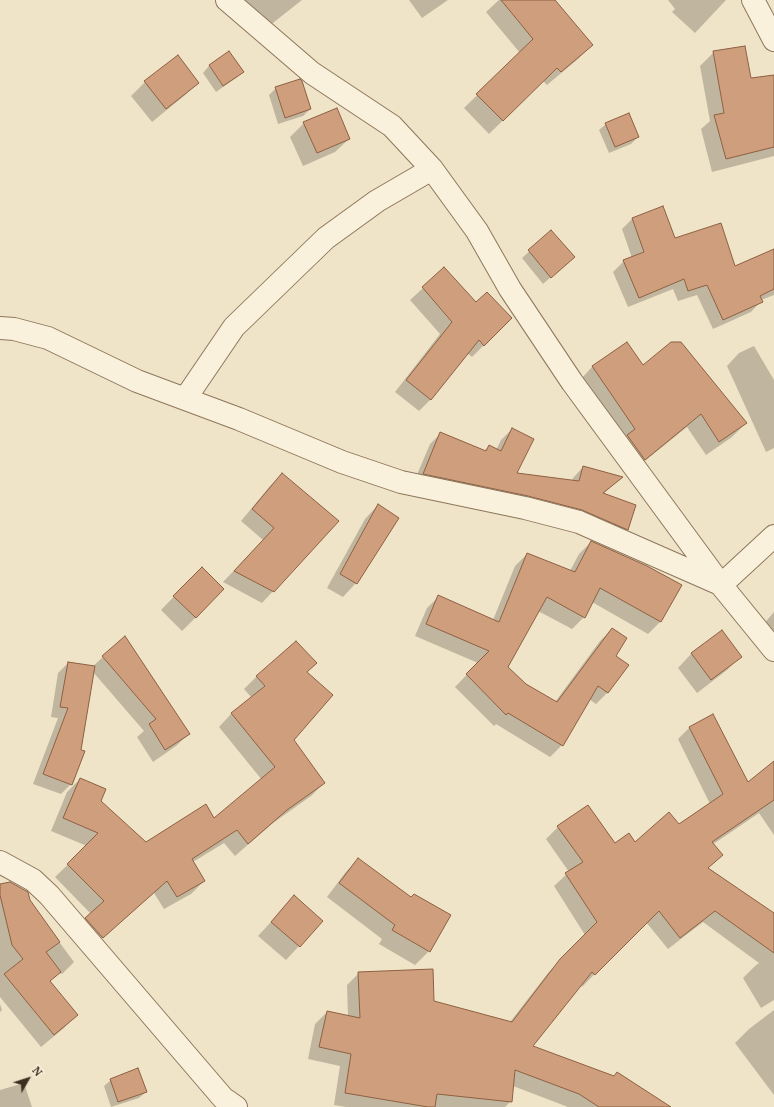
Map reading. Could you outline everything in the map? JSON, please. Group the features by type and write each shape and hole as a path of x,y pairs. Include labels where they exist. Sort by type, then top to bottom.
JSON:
{"street":[{"path":"227,0 312,73 392,126 432,169 477,231 510,289 572,382 721,585 774,650"},
{"path":"753,0 774,40"},
{"path":"185,399 234,327 326,238 377,201 432,169"},
{"path":"0,328 14,329 48,338 137,382 239,419 342,462 400,482 525,508 579,522 721,585"},
{"path":"721,585 774,536"},
{"path":"0,862 33,880 49,895 223,1098 236,1107"}],"building":[{"path":"501,0 555,0 593,45 561,72 557,68 503,121 476,94 533,39"},
{"path":"745,46 751,78 774,75 774,147 726,159 714,115 724,113 713,51"},
{"path":"229,51 244,72 223,86 209,65"},
{"path":"178,55 199,83 166,109 144,81"},
{"path":"300,79 311,109 285,118 275,87"},
{"path":"337,108 350,139 317,153 303,122"},
{"path":"629,113 639,137 615,147 605,123"},
{"path":"663,206 675,238 721,223 735,266 774,249 774,289 760,296 763,302 723,320 707,285 688,291 684,279 639,298 623,260 644,252 632,218"},
{"path":"551,230 575,257 551,278 528,250"},
{"path":"444,267 476,302 487,292 512,318 484,346 479,340 431,400 406,380 452,322 422,287"},
{"path":"627,342 643,365 671,342 681,342 747,423 719,442 701,414 645,460 627,435 635,429 592,366"},
{"path":"512,428 534,439 517,473 579,481 583,466 623,477 603,493 636,505 628,530 582,510 528,496 423,474 440,432 486,451 489,445 501,451"},
{"path":"282,473 339,521 274,592 234,571 274,528 252,509"},
{"path":"378,504 399,518 357,584 340,574"},
{"path":"591,541 647,566 682,585 661,622 600,588 585,618 547,597 508,667 526,684 557,702 612,628 627,638 616,656 629,665 608,693 598,686 563,746 508,713 506,715 466,674 489,651 426,624 438,595 499,622 527,553 575,572"},
{"path":"202,567 224,589 196,618 173,596"},
{"path":"722,630 742,657 711,680 691,653"},
{"path":"125,636 190,734 165,750 149,724 156,719 102,656"},
{"path":"296,641 317,663 307,672 333,695 294,740 325,783 287,810 248,844 237,830 192,859 205,881 177,897 167,881 103,938 85,918 104,901 67,864 98,833 63,818 80,778 106,789 101,801 146,842 206,804 214,818 275,767 231,713 265,686 256,676"},
{"path":"68,662 95,666 81,750 85,751 72,785 43,774 68,708 60,707"},
{"path":"713,714 748,782 774,761 774,800 712,842 723,855 708,868 774,913 774,953 715,911 680,938 659,911 595,975 592,972 533,1046 614,1076 617,1072 671,1107 599,1107 579,1094 515,1070 512,1102 437,1094 435,1107 428,1107 345,1093 351,1054 319,1047 327,1011 360,1018 358,972 433,969 434,1001 512,1022 560,959 597,922 565,873 583,862 557,826 588,805 615,843 629,833 635,842 669,812 679,824 723,794 689,727"},
{"path":"358,858 411,897 414,894 451,915 430,952 392,930 395,925 339,883"},
{"path":"10,882 28,892 30,900 60,942 46,952 61,972 50,981 78,1015 54,1035 4,974 23,959 12,945 0,895 0,884"},
{"path":"294,895 323,921 300,947 271,922"},
{"path":"138,1068 147,1092 118,1102 110,1079"}]}
